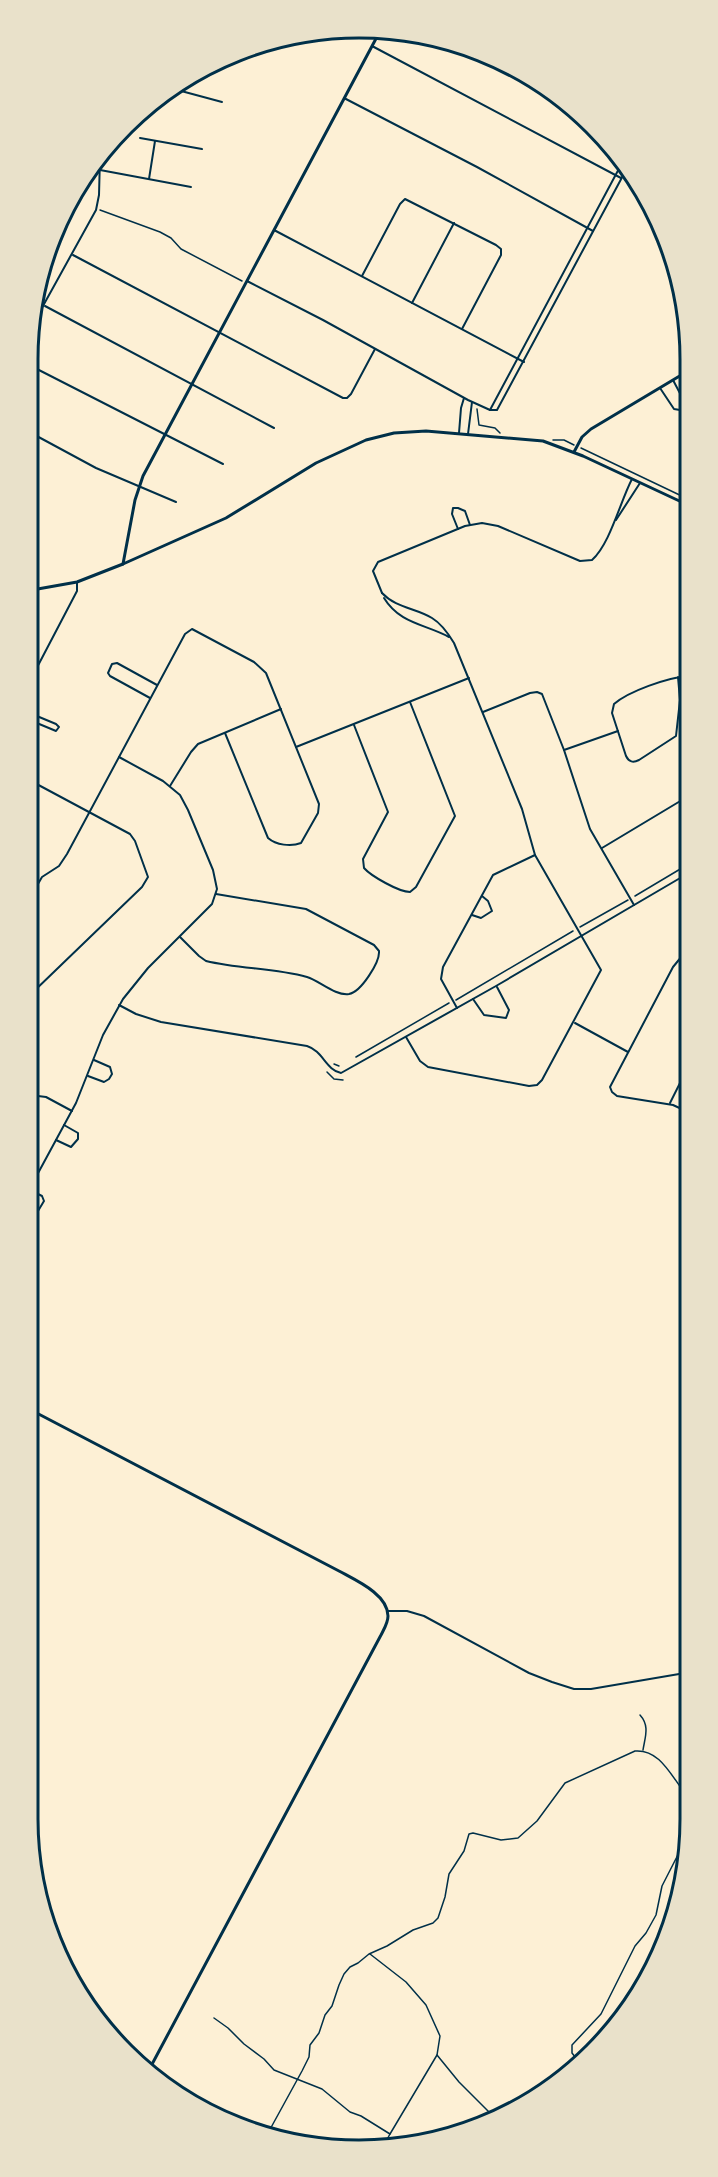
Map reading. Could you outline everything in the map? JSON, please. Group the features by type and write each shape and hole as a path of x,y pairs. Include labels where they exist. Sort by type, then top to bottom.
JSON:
{"street":[{"path":"123,564 139,486 376,38"},
{"path":"247,280 464,398 490,410 498,409 594,231 622,178 372,46"},
{"path":"181,91 222,102"},
{"path":"344,98 594,231"},
{"path":"140,138 201,149"},
{"path":"149,179 155,141"},
{"path":"41,312 97,209 100,170 191,187"},
{"path":"490,410 619,170"},
{"path":"362,276 404,199 411,200 496,245 501,252 462,329"},
{"path":"412,303 454,223"},
{"path":"274,229 524,362"},
{"path":"73,255 345,399 351,394 375,349"},
{"path":"556,286 562,289"},
{"path":"45,306 274,428"},
{"path":"38,371 223,464"},
{"path":"574,452 581,439 591,429 680,376"},
{"path":"673,380 680,393"},
{"path":"660,388 674,409 678,411 680,408"},
{"path":"459,434 464,398"},
{"path":"468,434 472,402"},
{"path":"38,589 77,582 123,564 226,518 312,465 358,443 380,435 399,432 468,434 535,440 574,452 680,501"},
{"path":"38,437 96,468 176,502"},
{"path":"614,523 632,479"},
{"path":"452,639 404,619 390,606 373,571 378,562 458,529 482,523 495,525 588,562 597,555 614,523 640,483"},
{"path":"458,529 452,514 453,508 465,511 470,525"},
{"path":"38,665 75,594 78,587 77,582"},
{"path":"382,593 393,602 435,620 452,639 522,809 535,855 599,964 601,972 543,1080 536,1086 430,1068 421,1063 406,1037"},
{"path":"38,884 42,877 64,860 185,634 194,629 261,666 268,676 317,798 319,809 302,842 294,845 274,842 268,838 225,733"},
{"path":"150,698 110,676 109,668 112,664 117,663 157,685"},
{"path":"680,692 678,677 664,680 615,703 611,711 626,756 633,762 674,739 678,732 680,711"},
{"path":"296,747 469,678"},
{"path":"483,712 530,693 540,693 546,702 564,750 588,823 634,905"},
{"path":"354,725 388,812 363,859 364,868 402,891 410,892 416,887 455,816 410,702"},
{"path":"170,786 194,747 281,709"},
{"path":"38,716 59,727 56,731 38,724"},
{"path":"564,750 618,731"},
{"path":"38,1174 72,1111 103,1035 119,1005 141,976 206,911 216,894 214,874 182,798 170,786 119,757"},
{"path":"38,785 133,838 146,869 147,879 142,887 38,987"},
{"path":"601,848 680,801"},
{"path":"457,1008 441,981 440,975 496,873 535,855"},
{"path":"119,1005 136,1014 161,1022 307,1046 319,1052 338,1073 348,1070 496,986 680,878"},
{"path":"180,937 206,961 303,976 345,994 352,994 360,989 379,957 379,951 374,945 310,911 216,894"},
{"path":"472,915 481,918 492,911 488,901 482,896"},
{"path":"680,958 611,1083 613,1093 621,1098 670,1105 680,1109"},
{"path":"473,999 484,1015 506,1018 509,1010 496,986"},
{"path":"574,1022 628,1052"},
{"path":"88,1076 104,1082 111,1076 111,1068 94,1060"},
{"path":"670,1105 680,1084"},
{"path":"38,1096 46,1097 72,1111"},
{"path":"56,1140 71,1147 79,1138 77,1132 64,1125"},
{"path":"38,1194 44,1201 38,1211"},
{"path":"38,1414 194,1497 328,1564 376,1595 383,1602 387,1611 388,1619 381,1635 152,2064"},
{"path":"387,1611 410,1611 429,1618 529,1673 574,1689 596,1689 680,1674"}],"path":[{"path":"100,210 164,234 179,248 241,281"},
{"path":"477,409 479,425 497,430"},
{"path":"556,440 570,442"},
{"path":"584,450 680,495"},
{"path":"637,895 680,869"},
{"path":"583,925 625,902"},
{"path":"459,998 572,932"},
{"path":"356,1057 447,1004"},
{"path":"334,1064 339,1066"},
{"path":"327,1072 331,1078 343,1080"},
{"path":"640,1715 645,1720 647,1728 643,1751"},
{"path":"271,2127 298,2080 309,2057 310,2045 319,2033 325,2015 332,2007 340,1981 348,1969 369,1954 413,1930 433,1923 438,1918 449,1874 464,1851 469,1834 501,1840 518,1838 537,1821 565,1783 631,1752 643,1751 651,1754 663,1764 680,1786"},
{"path":"575,2056 572,2045 602,2014 635,1946 656,1916 662,1886 679,1853"},
{"path":"369,1954 413,1989 426,2005 440,2036 437,2055 388,2138"},
{"path":"214,2018 274,2070 322,2089 350,2112 390,2134"},
{"path":"437,2055 459,2082 489,2112"}]}
